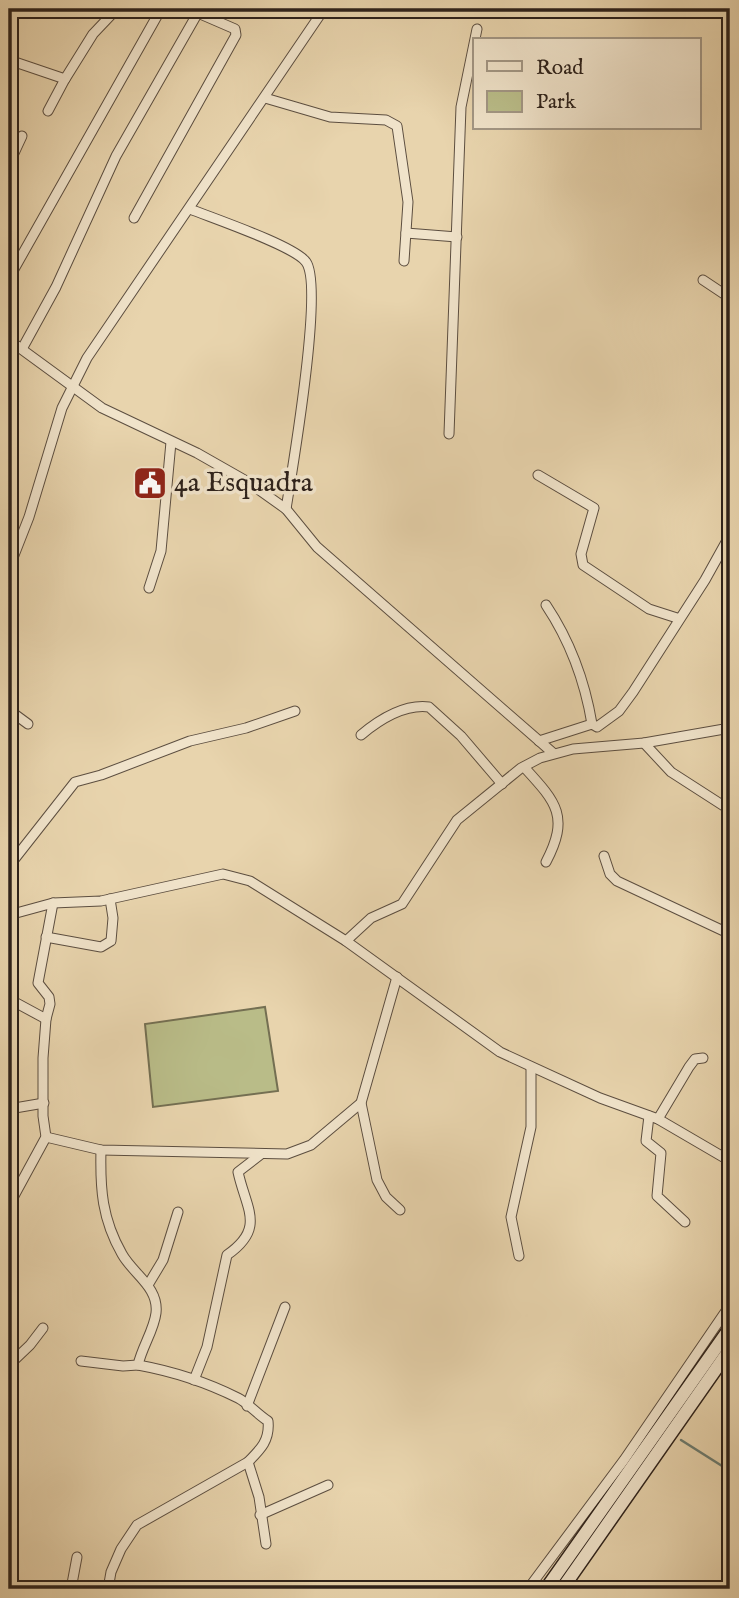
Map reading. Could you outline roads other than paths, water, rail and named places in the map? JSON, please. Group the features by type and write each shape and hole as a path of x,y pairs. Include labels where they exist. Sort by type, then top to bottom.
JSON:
{"main road":[{"path":"546,1589 730,1328"},
{"path":"562,1589 730,1349"}],"street":[{"path":"9,21 15,9"},
{"path":"9,278 12,261 161,9"},
{"path":"9,568 29,517 62,408 72,387 126,298 190,209 324,9"},
{"path":"22,349 56,287 116,156 199,11 235,29 236,35 134,218"},
{"path":"48,111 93,34 112,14"},
{"path":"475,38 477,29"},
{"path":"449,434 461,107 473,48"},
{"path":"9,60 65,79"},
{"path":"265,98 330,117 394,123 405,174 404,261"},
{"path":"9,164 22,136"},
{"path":"190,209 297,254 310,269 312,291 303,389 286,509"},
{"path":"406,233 457,237"},
{"path":"703,280 730,299"},
{"path":"9,340 102,408 197,453 248,482 286,509 317,547 553,753"},
{"path":"149,588 161,551 171,442"},
{"path":"538,475 594,508 581,554 583,565 649,609 677,618"},
{"path":"539,741 592,724 597,727 618,711 677,618 705,580 730,535"},
{"path":"546,606 561,627 582,680 592,724"},
{"path":"361,734 395,714 429,707 454,728 502,784"},
{"path":"9,710 28,724"},
{"path":"9,866 75,782 101,775 190,741 246,728 295,711"},
{"path":"346,941 371,918 402,904 457,820 524,767 553,753 644,743 730,728"},
{"path":"644,743 671,772 730,810"},
{"path":"524,767 557,807 559,827 546,862"},
{"path":"604,856 610,874 617,881 730,934"},
{"path":"9,915 53,903 110,899 204,877 234,875 250,881 346,941 481,1039 531,1068 654,1118 730,1161"},
{"path":"46,937 101,947 107,945 111,941 113,918 110,899"},
{"path":"9,1205 47,1137 44,1103 49,997 37,984 53,903"},
{"path":"397,977 361,1104 377,1180 386,1197 400,1210"},
{"path":"9,999 46,1019"},
{"path":"685,1222 657,1196 661,1153 646,1141 654,1118 689,1067 695,1059 703,1058"},
{"path":"519,1256 510,1217 531,1126 531,1068"},
{"path":"9,1109 44,1103"},
{"path":"47,1137 101,1150 287,1154 311,1145 361,1104"},
{"path":"101,1150 100,1193 108,1223 130,1268 148,1285 156,1314 138,1364"},
{"path":"194,1380 207,1347 227,1255 239,1246 250,1230 251,1213 238,1172 260,1155"},
{"path":"148,1285 163,1260 178,1212"},
{"path":"527,1589 624,1460 730,1304"},
{"path":"247,1406 285,1307"},
{"path":"9,1365 43,1328"},
{"path":"81,1361 123,1366 138,1364 194,1380 241,1399 268,1421 270,1433 262,1448 248,1462 137,1525 121,1549 108,1589"},
{"path":"248,1462 259,1497 266,1544"},
{"path":"260,1515 328,1485"},
{"path":"71,1589 77,1557"}],"waterway":[{"path":"681,1440 730,1471"}],"place":[{"name":"4a Esquadra","path":"150,483"}]}
